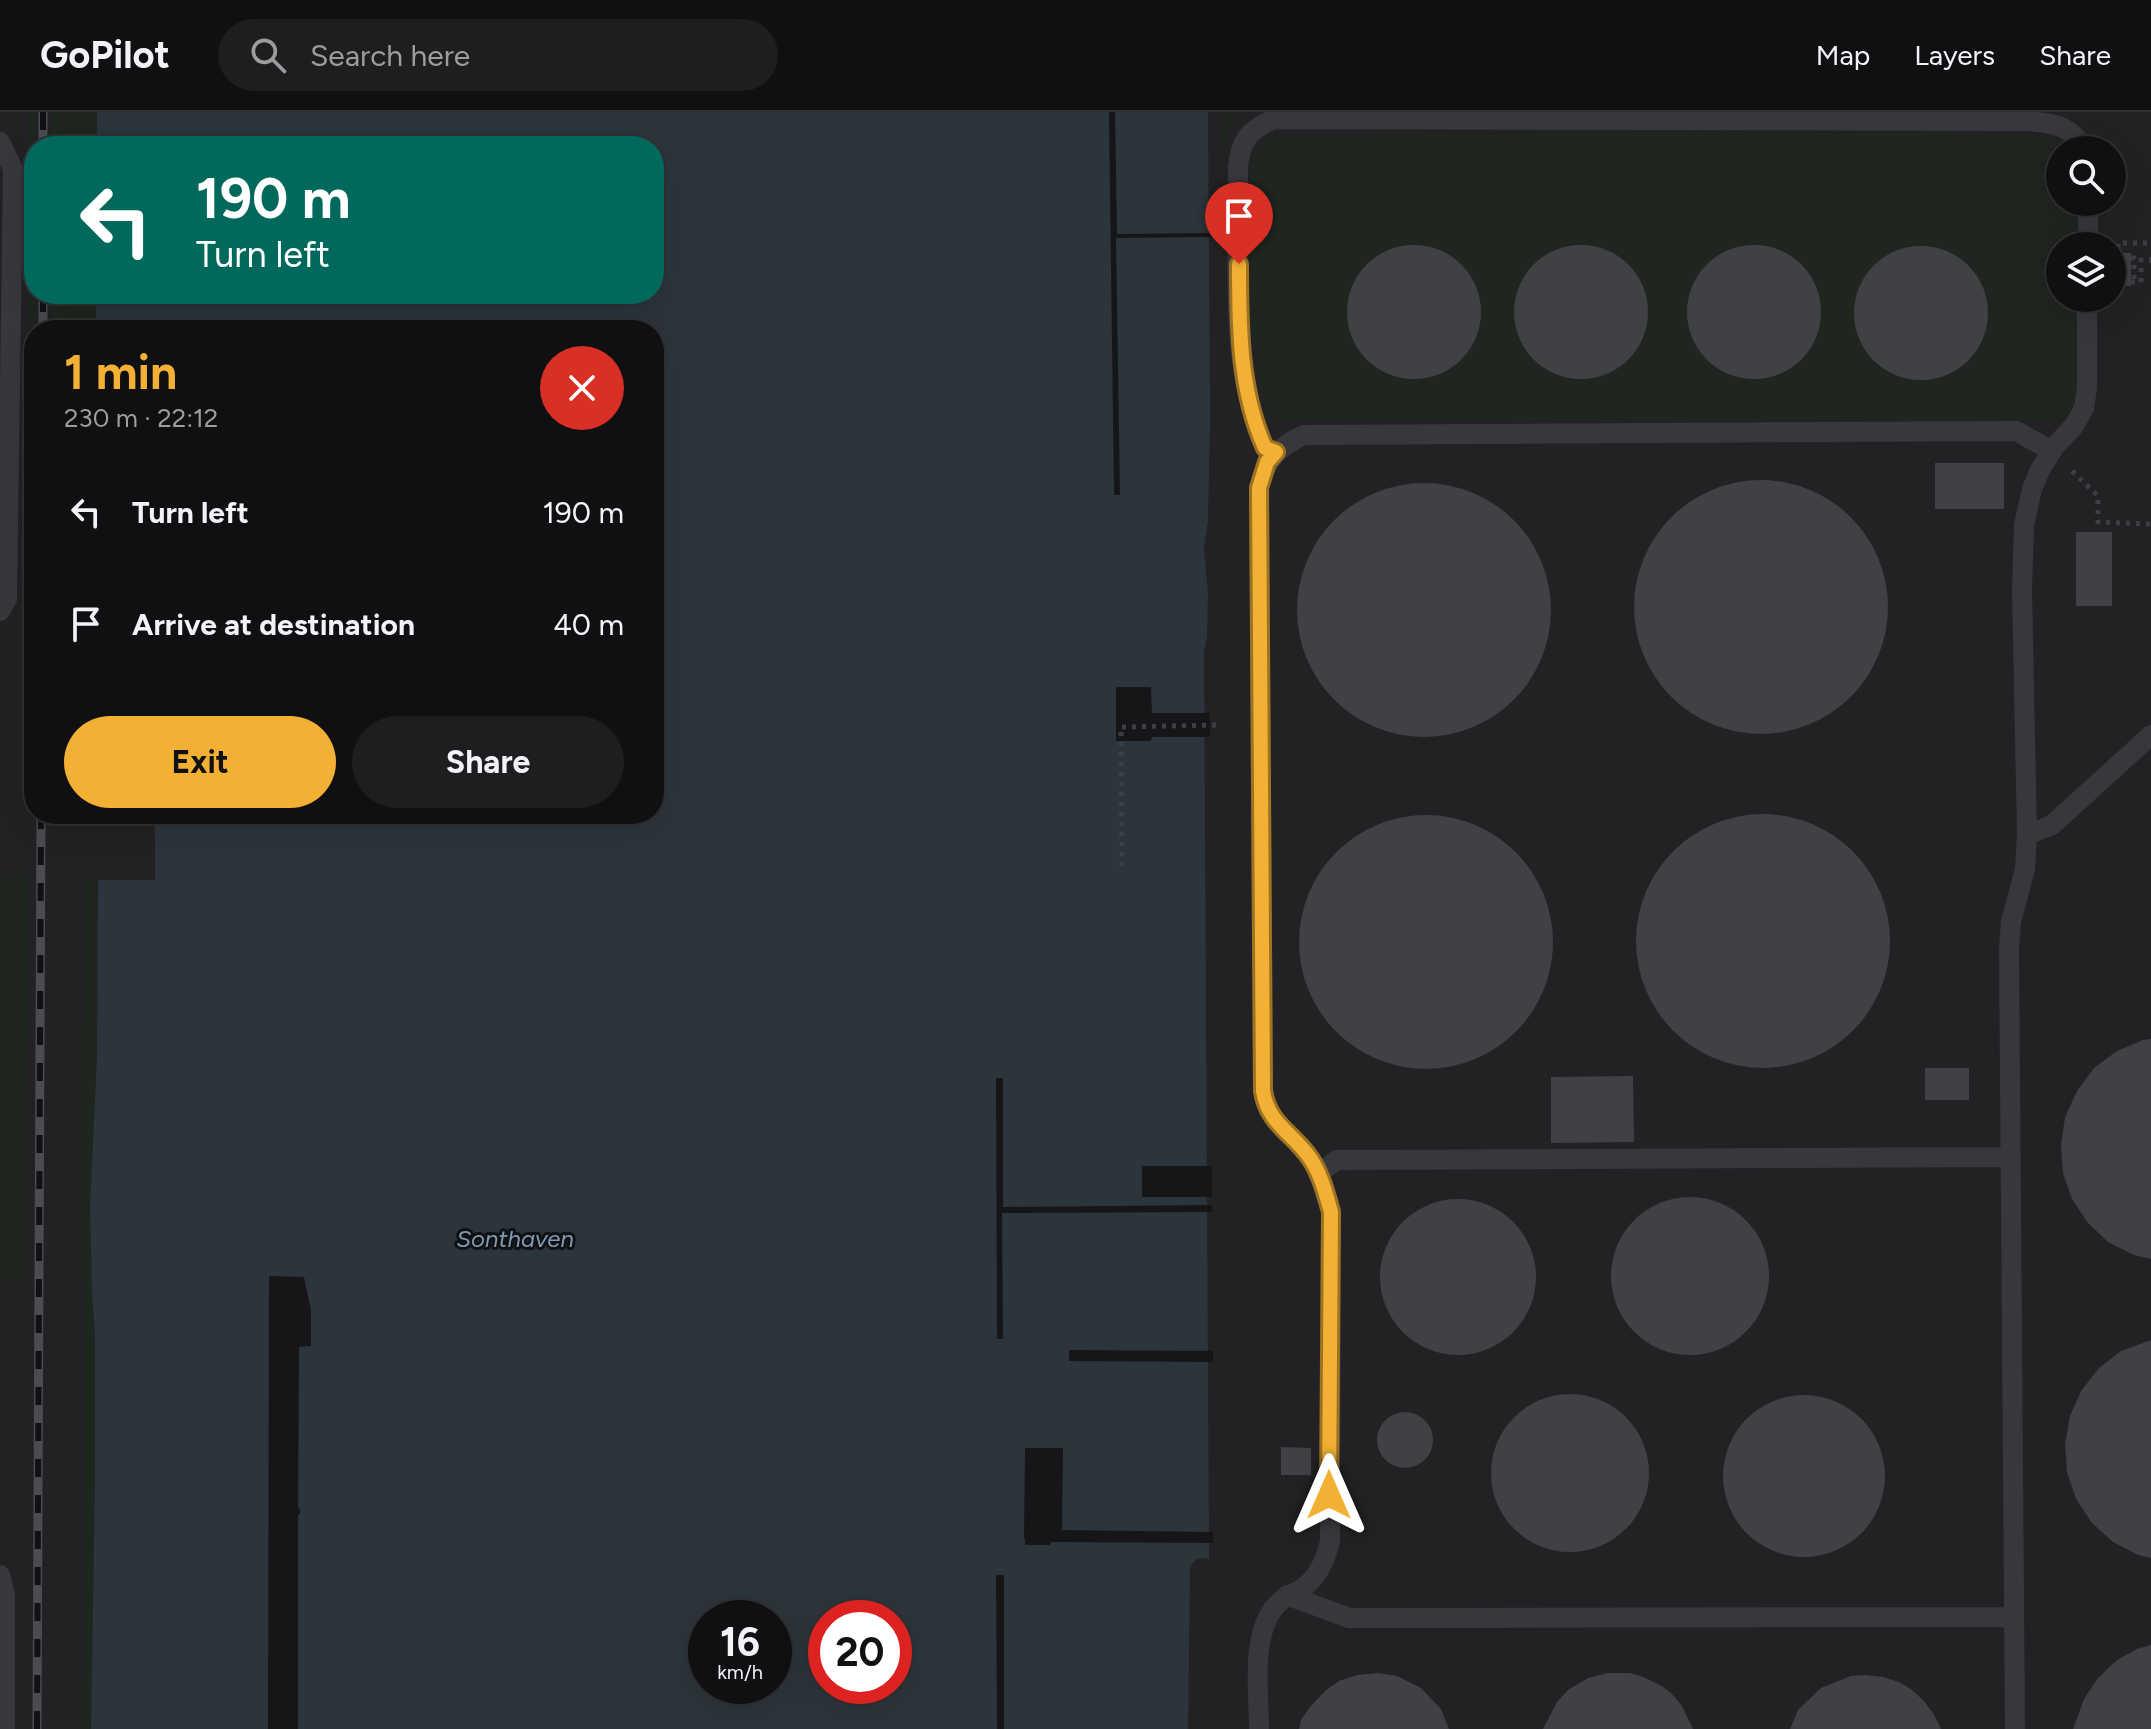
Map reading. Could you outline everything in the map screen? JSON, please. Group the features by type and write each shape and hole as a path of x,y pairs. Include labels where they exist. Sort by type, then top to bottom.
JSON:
{"lane":[{"path":"1276,452 1265,448 1252,414 1239,327 1239,155 1251,132 1262,124 1275,119 2027,121 2056,124 2076,136"},
{"path":"0,142 13,169 4,489 7,599 0,611"},
{"path":"2015,1729 2009,948 2011,922 2025,869 2027,835 2022,590 2024,525 2032,489 2052,451 2074,426 2084,408 2087,312"},
{"path":"1259,1729 1260,1637 1266,1620 1275,1606 1312,1580 1321,1569 1330,1541 1331,1212 1310,1157 1272,1117 1263,1091 1259,488 1267,462 1288,442 1304,435 2016,431 2052,451"},
{"path":"2027,835 2052,825 2151,735"},
{"path":"1318,1174 1337,1160 2010,1157"},
{"path":"0,1575 5,1595 5,1729"},
{"path":"1287,1595 1349,1618 2014,1617"}],"path":[{"path":"2126,243 2151,243"},
{"path":"2131,258 2134,258 2133,282 2141,282 2141,260 2151,260"},
{"path":"2052,451 2098,496 2098,522 2151,524"},
{"path":"1122,866 1121,727 1217,725"}],"shaded area":[{"path":"0,112 2151,112 2151,1729 0,1729"},
{"path":"29,112 36,112 36,136 29,136"},
{"path":"52,112 97,112 97,136 52,136"},
{"path":"1223,112 1240,112 1230,128 1223,156"},
{"path":"1738,132 2033,135 2046,139 2046,216 2074,216 2075,232 2046,232 2046,312 2076,312 2078,383 2075,397 2066,413 2047,421 1285,421 1274,415 1262,400 1250,318 1249,171 1257,150 1274,136"},
{"path":"28,304 35,304 35,320 28,320"},
{"path":"51,304 96,304 96,320 51,320"},
{"path":"28,870 25,1283 0,1281 0,879"},
{"path":"85,880 98,880 97,1058 90,1207 95,1334 91,1729 82,1729 85,1315 79,1229"}],"water":[{"name":"Sonthaven","path":"97,112 1208,112 1210,420 1208,521 1204,548 1208,594 1204,652 1209,1559 1196,1559 1190,1570 1188,1729 91,1729 95,1334 90,1207 97,1058 98,880 155,880 155,824 664,824 664,320 96,320 96,304 664,304 664,136 97,136"}],"pier":[{"path":"1109,112 1115,112 1117,234 1213,233 1213,237 1116,238 1120,495 1114,495"},
{"path":"1116,687 1151,687 1152,713 1210,713 1210,737 1152,737 1151,741 1116,741"},
{"path":"996,1078 1003,1078 1003,1207 1212,1205 1212,1212 1002,1213 1003,1339 997,1339"},
{"path":"1142,1166 1212,1166 1212,1197 1142,1197"},
{"path":"269,1276 304,1277 311,1310 311,1346 299,1347 298,1729 268,1729"},
{"path":"1069,1350 1213,1351 1213,1362 1069,1361"},
{"path":"1025,1448 1063,1448 1062,1530 1213,1532 1213,1543 1051,1542 1050,1545 1025,1545"},
{"path":"996,1575 1004,1575 1004,1729 997,1729"}],"building":[{"path":"1414,245 1440,250 1461,265 1476,286 1481,312 1476,338 1461,359 1440,374 1414,379 1388,374 1367,359 1352,338 1347,312 1352,286 1367,265 1388,250"},
{"path":"1581,245 1607,250 1628,265 1643,286 1648,312 1643,338 1628,359 1607,374 1581,379 1555,374 1534,359 1519,338 1514,312 1519,286 1534,265 1555,250"},
{"path":"1754,245 1780,250 1801,265 1816,286 1821,312 1816,338 1801,359 1780,374 1754,379 1728,374 1707,359 1692,338 1687,312 1692,286 1707,265 1728,250"},
{"path":"1921,246 1947,251 1968,266 1983,287 1988,313 1983,339 1968,360 1947,375 1921,380 1895,375 1874,360 1859,339 1854,313 1859,287 1874,266 1895,251"},
{"path":"2126,253 2131,253 2131,286 2126,286"},
{"path":"1935,463 2004,463 2004,509 1935,509"},
{"path":"1761,480 1798,485 1832,501 1851,517 1867,536 1883,570 1888,607 1883,644 1867,678 1851,697 1832,713 1798,729 1761,734 1724,729 1690,713 1671,697 1655,678 1639,644 1634,607 1639,570 1655,536 1671,517 1690,501 1724,485"},
{"path":"1424,483 1461,488 1495,504 1514,520 1530,539 1546,573 1551,610 1546,647 1530,681 1514,700 1495,716 1461,732 1424,737 1387,732 1353,716 1334,700 1318,681 1302,647 1297,610 1302,573 1318,539 1334,520 1353,504 1387,488"},
{"path":"2076,532 2112,532 2112,606 2076,606"},
{"path":"1763,814 1800,819 1834,835 1853,851 1869,870 1885,904 1890,941 1885,978 1869,1012 1853,1031 1834,1047 1800,1063 1763,1068 1726,1063 1692,1047 1673,1031 1657,1012 1641,978 1636,941 1641,904 1657,870 1673,851 1692,835 1726,819"},
{"path":"1426,815 1463,820 1497,836 1516,852 1532,871 1548,905 1553,942 1548,979 1532,1013 1516,1032 1497,1048 1463,1064 1426,1069 1389,1064 1355,1048 1336,1032 1320,1013 1304,979 1299,942 1304,905 1320,871 1336,852 1355,836 1389,820"},
{"path":"2151,1039 2151,1259 2134,1255 2108,1242 2088,1223 2072,1199 2063,1173 2061,1145 2065,1117 2077,1091 2094,1068 2117,1051"},
{"path":"1925,1068 1969,1068 1969,1100 1925,1100"},
{"path":"1633,1076 1634,1142 1551,1143 1551,1077"},
{"path":"1690,1197 1720,1203 1746,1220 1763,1246 1769,1276 1763,1306 1746,1332 1720,1349 1690,1355 1660,1349 1634,1332 1617,1306 1611,1276 1617,1246 1634,1220 1660,1203"},
{"path":"1458,1199 1488,1205 1513,1222 1530,1247 1536,1277 1530,1307 1513,1332 1488,1349 1458,1355 1428,1349 1403,1332 1386,1307 1380,1277 1386,1247 1403,1222 1428,1205"},
{"path":"2151,1340 2151,1558 2113,1542 2092,1523 2076,1499 2067,1472 2065,1444 2070,1416 2081,1391 2099,1368 2121,1351"},
{"path":"1570,1394 1600,1400 1626,1417 1643,1443 1649,1473 1643,1503 1626,1529 1600,1546 1570,1552 1540,1546 1514,1529 1497,1503 1491,1473 1497,1443 1514,1417 1540,1400"},
{"path":"1804,1395 1835,1402 1861,1419 1878,1445 1885,1476 1878,1507 1861,1533 1835,1550 1804,1557 1773,1550 1747,1533 1730,1507 1723,1476 1730,1445 1747,1419 1773,1402"},
{"path":"1405,1412 1425,1420 1433,1440 1425,1460 1405,1468 1385,1460 1377,1440 1385,1420"},
{"path":"1281,1447 1311,1448 1311,1475 1281,1475"},
{"path":"2151,1645 2151,1729 2073,1729 2084,1699 2098,1678 2117,1660"},
{"path":"1379,1673 1397,1676 1421,1688 1441,1709 1449,1729 1299,1729 1310,1707 1326,1690 1339,1681 1357,1675"},
{"path":"1608,1673 1630,1673 1662,1686 1682,1706 1693,1729 1543,1729 1557,1702 1568,1690 1588,1678"},
{"path":"1866,1675 1899,1682 1912,1690 1933,1713 1941,1729 1790,1729 1798,1710 1821,1688 1851,1676"}],"railway":[{"path":"43,112 43,136"},
{"path":"43,304 43,320"},
{"path":"37,1729 41,824"}],"route":[{"path":"1239,264 1239,327 1248,395 1265,448 1276,452 1267,462 1259,488 1263,1091 1272,1117 1310,1157 1331,1212 1329,1495"}]}
